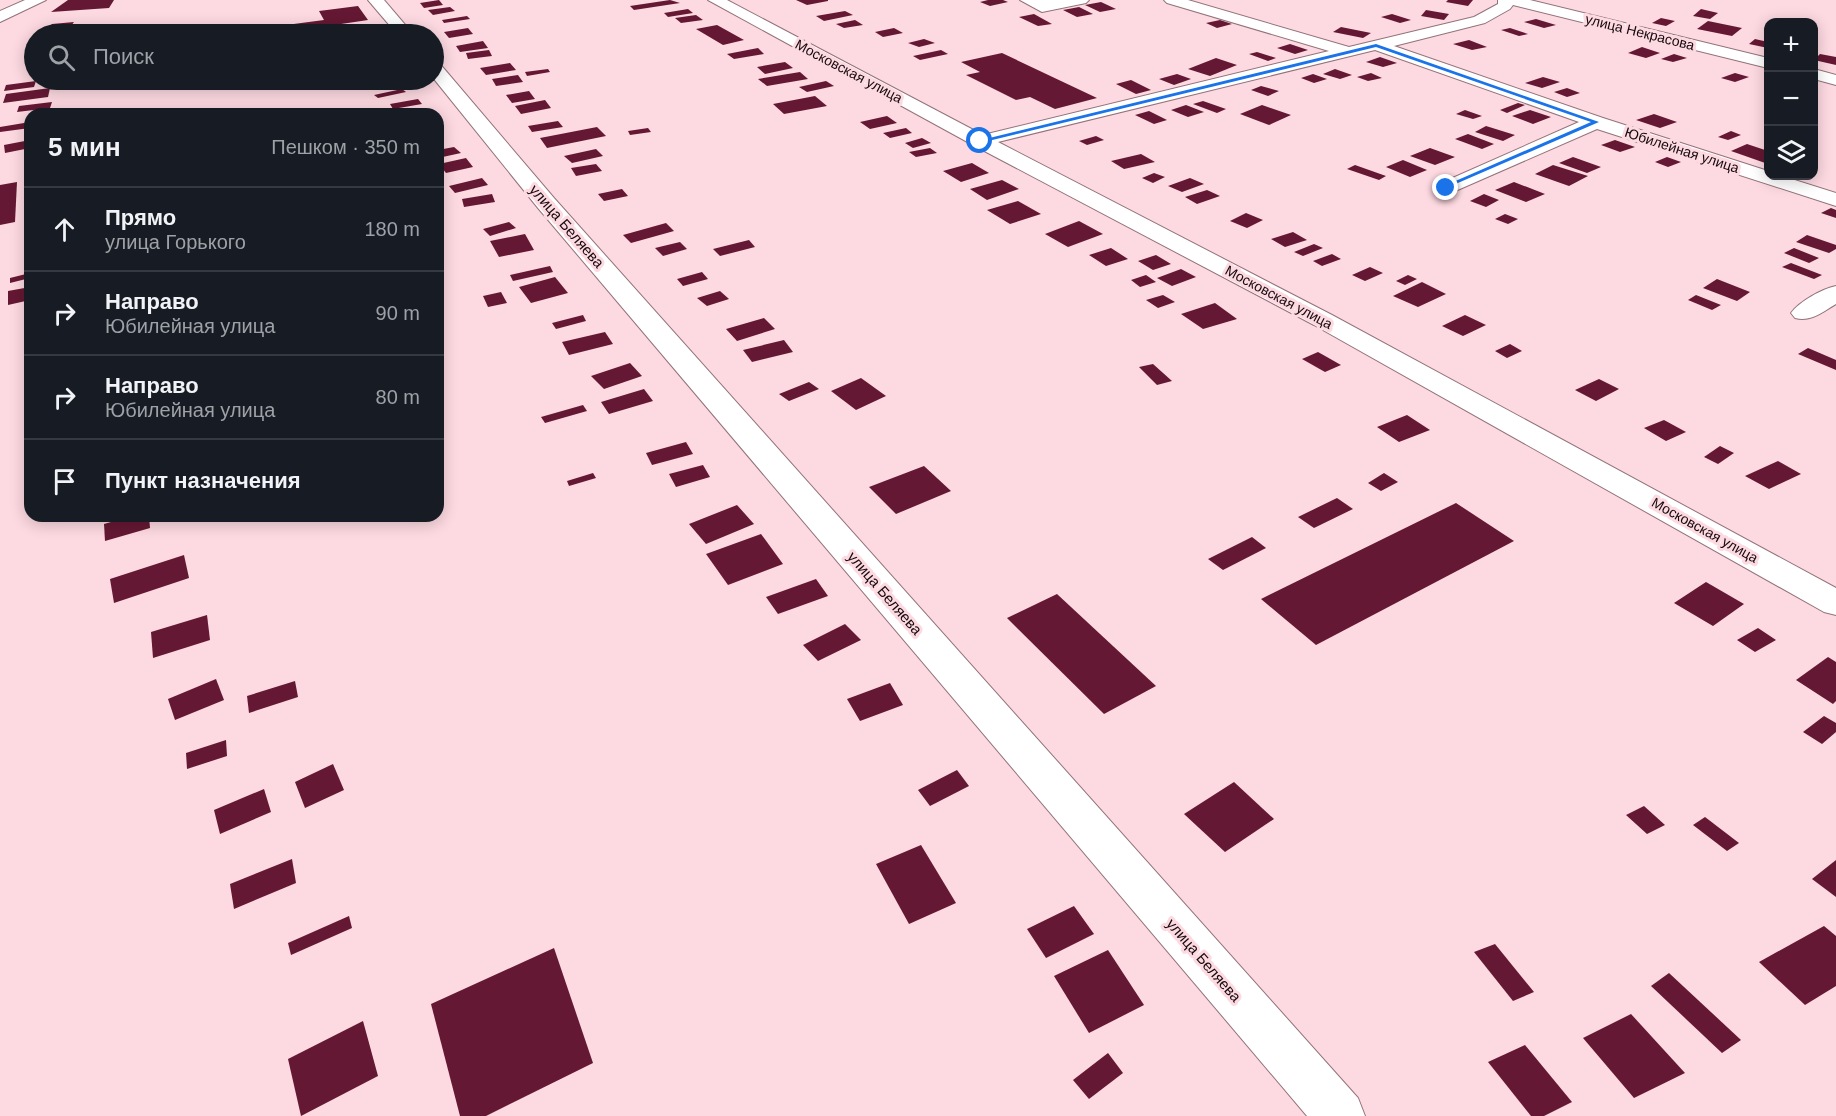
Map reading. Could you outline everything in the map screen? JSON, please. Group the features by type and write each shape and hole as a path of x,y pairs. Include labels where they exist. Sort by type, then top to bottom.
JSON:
{"street":[{"path":"0,18 38,0"},
{"path":"376,0 396,24"},
{"name":"Московская улица","path":"716,0 1323,320 1836,603"},
{"path":"1028,0 1042,7 1081,0"},
{"path":"1172,0 1350,52"},
{"path":"980,141 1479,20 1505,6 1506,0"},
{"name":"улица Некрасова","path":"1511,0 1764,62"},
{"name":"Юбилейная улица","path":"1376,45 1596,122 1836,200"},
{"path":"1818,75 1836,80"},
{"name":"улица Беляева","path":"444,80 546,202 1340,1116"},
{"path":"1446,188 1596,122"},
{"path":"1804,313 1836,293"}],"building":[{"path":"68,0 114,0 109,8 51,12"},
{"path":"439,0 443,5 424,8 420,3"},
{"path":"670,0 680,3 634,10 630,6"},
{"path":"796,0 828,0 828,1 807,5"},
{"path":"988,0 1008,2 990,6 980,2"},
{"path":"1448,0 1473,0 1468,6 1446,2"},
{"path":"1101,2 1116,9 1100,12 1085,5"},
{"path":"358,6 368,20 341,24 294,24 324,20 319,11"},
{"path":"450,7 455,11 433,15 428,10"},
{"path":"1079,7 1093,14 1077,17 1063,10"},
{"path":"688,9 693,13 668,17 664,13"},
{"path":"1701,9 1718,13 1710,19 1693,16"},
{"path":"1426,10 1449,14 1444,20 1421,16"},
{"path":"845,11 853,15 824,21 816,16"},
{"path":"1034,14 1052,24 1038,26 1019,17"},
{"path":"1392,14 1411,20 1400,23 1381,17"},
{"path":"696,15 703,20 681,23 675,18"},
{"path":"467,16 470,19 444,23 442,20"},
{"path":"1661,18 1675,21 1666,26 1652,23"},
{"path":"1536,19 1556,25 1544,28 1524,22"},
{"path":"855,20 863,25 844,28 836,24"},
{"path":"1220,20 1232,24 1217,28 1206,23"},
{"path":"1708,21 1742,28 1732,36 1697,29"},
{"path":"717,25 744,40 723,45 696,29"},
{"path":"1341,27 1371,33 1363,38 1333,32"},
{"path":"468,28 473,34 449,38 444,32"},
{"path":"894,28 903,33 883,37 875,32"},
{"path":"1510,28 1528,34 1519,36 1501,30"},
{"path":"924,39 935,43 919,47 908,43"},
{"path":"1755,39 1764,41 1764,47 1749,44"},
{"path":"1469,40 1487,47 1472,50 1453,44"},
{"path":"483,41 488,48 460,52 456,46"},
{"path":"1290,44 1308,50 1295,54 1277,48"},
{"path":"1642,47 1660,53 1646,58 1628,53"},
{"path":"758,48 764,54 734,59 727,54"},
{"path":"489,50 492,56 468,59 466,53"},
{"path":"941,50 948,54 920,60 913,56"},
{"path":"1257,52 1276,58 1268,61 1249,54"},
{"path":"1002,53 1097,98 1055,109 1030,97 1016,100 966,75 980,72 961,62"},
{"path":"1674,54 1687,58 1673,62 1661,59"},
{"path":"1820,54 1836,57 1836,65 1818,61"},
{"path":"1380,57 1397,63 1383,67 1366,62"},
{"path":"1216,58 1237,65 1210,76 1188,69"},
{"path":"785,62 793,68 765,74 757,67"},
{"path":"510,63 516,70 486,75 480,68"},
{"path":"548,69 550,72 527,76 525,72"},
{"path":"1335,69 1352,75 1340,79 1323,74"},
{"path":"800,72 808,79 767,86 758,79"},
{"path":"1371,73 1382,78 1368,81 1357,77"},
{"path":"1735,73 1749,77 1735,82 1721,78"},
{"path":"1177,74 1191,79 1174,85 1159,79"},
{"path":"1313,74 1327,79 1314,83 1301,78"},
{"path":"518,75 523,82 496,86 492,79"},
{"path":"1543,77 1560,82 1542,88 1525,83"},
{"path":"1131,80 1151,90 1136,94 1116,84"},
{"path":"826,81 834,86 807,92 799,87"},
{"path":"24,83 24,88 4,91 6,85"},
{"path":"1261,86 1279,91 1268,96 1251,90"},
{"path":"1567,88 1580,93 1567,97 1554,92"},
{"path":"50,90 48,97 3,103 6,94"},
{"path":"397,90 406,92 378,98 374,95"},
{"path":"529,91 535,99 512,103 506,95"},
{"path":"815,96 827,106 784,114 773,104"},
{"path":"418,99 422,104 392,108 390,104"},
{"path":"545,100 551,108 521,114 515,106"},
{"path":"1203,101 1226,109 1217,113 1193,104"},
{"path":"52,102 50,108 24,108 24,111 17,112 19,106"},
{"path":"1518,103 1525,105 1507,113 1500,110"},
{"path":"1186,105 1204,112 1188,117 1171,110"},
{"path":"1262,105 1291,115 1269,125 1240,114"},
{"path":"1465,110 1482,116 1473,119 1456,114"},
{"path":"1530,110 1551,117 1533,124 1512,116"},
{"path":"1149,111 1167,120 1154,124 1135,115"},
{"path":"1654,114 1677,122 1660,128 1636,120"},
{"path":"887,116 897,123 870,129 860,122"},
{"path":"558,121 563,127 532,132 528,126"},
{"path":"24,123 24,129 0,132 0,127"},
{"path":"1486,126 1515,135 1503,141 1475,132"},
{"path":"597,127 606,136 547,148 540,138"},
{"path":"648,128 651,132 630,135 628,131"},
{"path":"906,128 912,133 890,138 883,133"},
{"path":"1731,131 1741,135 1728,140 1718,137"},
{"path":"1468,134 1494,144 1482,149 1455,139"},
{"path":"1096,136 1104,140 1087,145 1079,141"},
{"path":"922,138 931,143 913,148 905,143"},
{"path":"1615,140 1635,147 1620,152 1601,145"},
{"path":"24,141 24,149 5,153 4,145"},
{"path":"1747,144 1764,150 1764,163 1731,151"},
{"path":"454,147 461,153 444,157 444,149"},
{"path":"930,148 937,153 916,157 909,152"},
{"path":"1430,148 1455,157 1435,165 1410,156"},
{"path":"596,149 603,156 572,163 564,156"},
{"path":"1141,154 1155,162 1124,169 1111,161"},
{"path":"1573,157 1601,167 1587,173 1559,163"},
{"path":"1667,157 1681,162 1668,167 1655,162"},
{"path":"466,158 473,167 446,173 444,163"},
{"path":"1403,160 1427,170 1410,177 1386,167"},
{"path":"972,163 989,173 961,182 943,171"},
{"path":"596,164 602,171 576,176 571,168"},
{"path":"1355,165 1386,176 1379,180 1347,169"},
{"path":"1553,165 1588,176 1569,186 1535,174"},
{"path":"1154,173 1165,177 1153,183 1142,178"},
{"path":"482,178 488,185 455,193 449,186"},
{"path":"1190,178 1204,184 1182,192 1168,186"},
{"path":"1002,180 1019,189 987,200 970,189"},
{"path":"17,182 15,222 0,225 0,185"},
{"path":"1514,182 1545,194 1526,202 1495,190"},
{"path":"622,189 628,196 604,201 598,194"},
{"path":"1207,190 1220,196 1197,204 1185,197"},
{"path":"492,194 495,202 464,207 462,199"},
{"path":"1484,194 1499,200 1486,207 1470,201"},
{"path":"1018,201 1041,214 1010,224 987,210"},
{"path":"1831,208 1836,210 1836,218 1821,213"},
{"path":"1246,213 1263,220 1247,228 1230,221"},
{"path":"1505,214 1518,219 1508,224 1495,219"},
{"path":"1079,221 1103,234 1068,247 1045,234"},
{"path":"509,222 516,228 490,236 483,229"},
{"path":"666,223 674,231 631,243 623,235"},
{"path":"1293,232 1307,240 1285,247 1271,239"},
{"path":"525,234 534,250 499,257 490,241"},
{"path":"1807,235 1836,245 1836,249 1829,253 1796,242"},
{"path":"749,240 755,247 720,256 713,249"},
{"path":"680,242 687,249 663,256 655,248"},
{"path":"1314,244 1323,248 1303,256 1294,252"},
{"path":"1111,248 1128,259 1106,266 1089,255"},
{"path":"1794,248 1819,258 1809,263 1784,253"},
{"path":"1332,254 1341,259 1322,266 1313,261"},
{"path":"1156,255 1171,264 1153,270 1138,261"},
{"path":"1791,263 1822,275 1814,279 1782,267"},
{"path":"550,266 553,272 513,281 510,275"},
{"path":"1370,267 1383,273 1365,281 1352,275"},
{"path":"1181,269 1196,277 1172,286 1157,278"},
{"path":"702,272 708,279 683,286 677,279"},
{"path":"24,274 24,280 10,283 10,278"},
{"path":"1146,275 1156,282 1140,287 1131,280"},
{"path":"1408,275 1417,279 1405,285 1396,281"},
{"path":"555,277 568,293 531,303 519,287"},
{"path":"1717,279 1750,292 1737,301 1703,288"},
{"path":"1422,282 1446,294 1418,307 1393,296"},
{"path":"24,288 24,301 8,305 8,291"},
{"path":"720,291 729,299 707,306 697,298"},
{"path":"501,292 507,303 488,307 483,296"},
{"path":"1163,295 1175,302 1158,308 1146,300"},
{"path":"1696,295 1721,305 1712,310 1688,300"},
{"path":"1215,303 1237,319 1203,329 1181,314"},
{"path":"583,315 586,321 556,329 552,323"},
{"path":"1465,315 1486,325 1463,336 1442,326"},
{"path":"764,318 775,329 737,341 726,329"},
{"path":"605,332 613,344 569,355 562,342"},
{"path":"784,340 793,352 752,362 743,350"},
{"path":"1510,344 1522,351 1507,358 1495,351"},
{"path":"1808,348 1836,360 1836,370 1798,354"},
{"path":"1318,352 1341,365 1325,372 1302,359"},
{"path":"630,363 642,376 604,389 591,376"},
{"path":"1153,364 1172,381 1157,385 1139,367"},
{"path":"861,378 886,396 856,410 831,391"},
{"path":"1599,379 1619,389 1596,401 1575,390"},
{"path":"809,382 819,389 789,401 779,394"},
{"path":"644,389 653,401 609,414 601,402"},
{"path":"583,405 587,411 545,423 541,417"},
{"path":"1407,415 1430,430 1399,442 1377,427"},
{"path":"1664,420 1686,432 1666,441 1644,428"},
{"path":"686,442 693,454 652,465 646,453"},
{"path":"1720,446 1734,453 1718,464 1704,457"},
{"path":"1778,461 1801,474 1769,489 1745,476"},
{"path":"703,465 710,477 676,487 669,474"},
{"path":"924,466 951,491 896,514 869,487"},
{"path":"593,473 596,478 569,486 567,481"},
{"path":"1384,473 1398,482 1381,491 1368,483"},
{"path":"1337,498 1353,509 1314,528 1298,517"},
{"path":"1456,503 1514,541 1316,645 1261,599"},
{"path":"737,505 754,524 706,544 689,524"},
{"path":"150,522 150,528 105,541 104,524"},
{"path":"761,534 783,564 728,585 706,554"},
{"path":"1252,537 1266,548 1223,570 1208,559"},
{"path":"184,555 189,578 114,603 110,579"},
{"path":"816,579 828,596 778,614 766,597"},
{"path":"1706,582 1744,604 1713,626 1674,603"},
{"path":"1057,594 1156,686 1104,714 1007,618"},
{"path":"207,615 210,640 153,658 151,632"},
{"path":"845,624 861,640 818,661 803,645"},
{"path":"1758,628 1776,640 1755,652 1737,640"},
{"path":"1828,657 1836,662 1836,701 1833,704 1796,680"},
{"path":"216,679 224,700 175,720 168,699"},
{"path":"295,681 298,697 249,713 247,696"},
{"path":"890,683 903,705 860,721 847,699"},
{"path":"1824,716 1836,723 1836,732 1822,744 1803,732"},
{"path":"226,740 227,756 187,769 186,753"},
{"path":"333,764 344,790 305,808 295,782"},
{"path":"957,770 969,786 930,806 918,790"},
{"path":"1234,782 1274,819 1225,852 1184,814"},
{"path":"264,789 271,812 220,834 214,810"},
{"path":"1644,806 1665,825 1647,834 1626,815"},
{"path":"1705,817 1739,843 1727,851 1693,825"},
{"path":"921,845 956,903 909,924 876,864"},
{"path":"292,859 296,883 234,909 230,884"},
{"path":"1836,860 1836,897 1812,879"},
{"path":"1074,906 1094,934 1046,958 1027,929"},
{"path":"349,916 352,928 291,955 288,943"},
{"path":"1824,926 1836,936 1836,986 1805,1005 1759,962"},
{"path":"1495,944 1534,992 1513,1001 1474,952"},
{"path":"554,948 593,1063 486,1116 460,1116 431,1004"},
{"path":"1108,950 1144,1005 1089,1033 1054,976"},
{"path":"1669,973 1741,1040 1722,1053 1651,986"},
{"path":"1631,1014 1685,1073 1634,1098 1583,1038"},
{"path":"363,1021 378,1076 301,1116 288,1059"},
{"path":"1525,1045 1572,1102 1544,1116 1531,1116 1488,1062"},
{"path":"1108,1053 1123,1073 1089,1099 1073,1080"}],"route":[{"path":"980,141 1376,45 1596,122 1446,188"}]}
